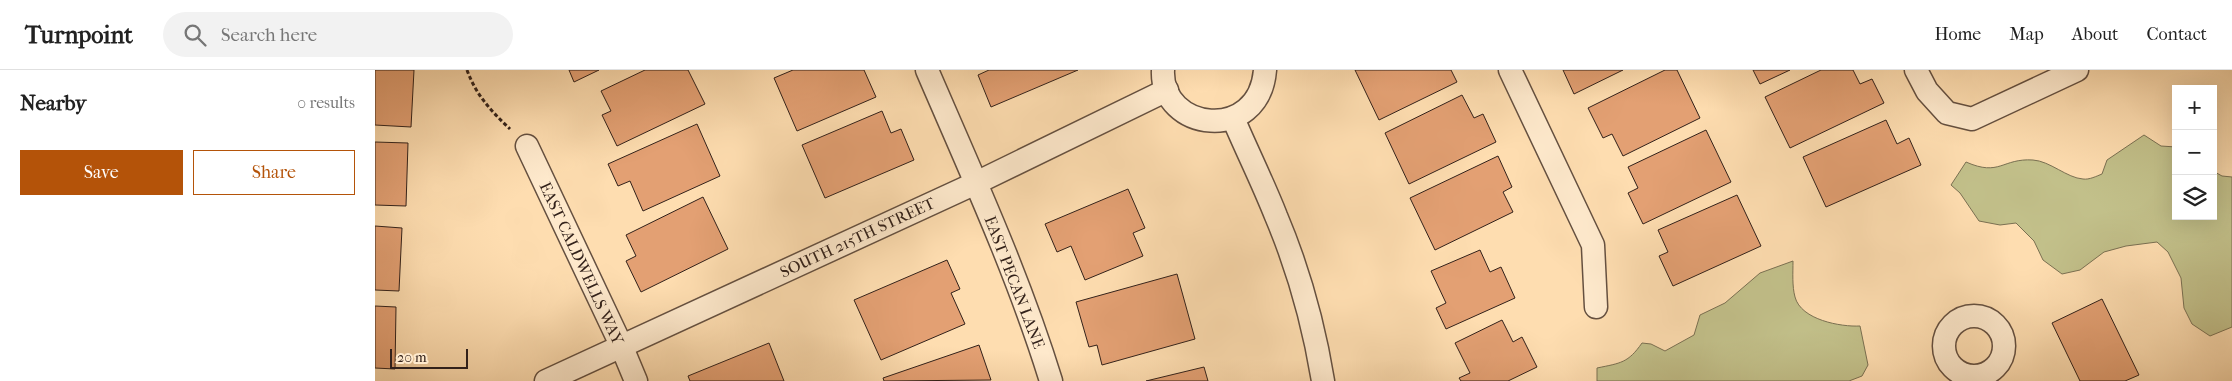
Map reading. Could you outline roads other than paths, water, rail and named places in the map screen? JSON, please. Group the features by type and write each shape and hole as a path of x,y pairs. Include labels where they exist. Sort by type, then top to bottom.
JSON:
{"street":[{"name":"EAST PECAN LANE","path":"927,70 976,183 1034,326 1051,381"},
{"path":"1165,80 1175,104 1187,114 1202,120 1218,122 1233,118 1247,110 1258,98 1264,82 1265,70"},
{"path":"1510,70 1593,245 1596,307"},
{"path":"1917,70 1927,91 1947,113 1972,118 2077,70"},
{"name":"SOUTH 215TH STREET","path":"546,381 976,183 1165,80"},
{"path":"1233,118 1277,217 1300,283 1323,381"},
{"name":"EAST CALDWELLS WAY","path":"527,146 621,345 635,381"}]}
